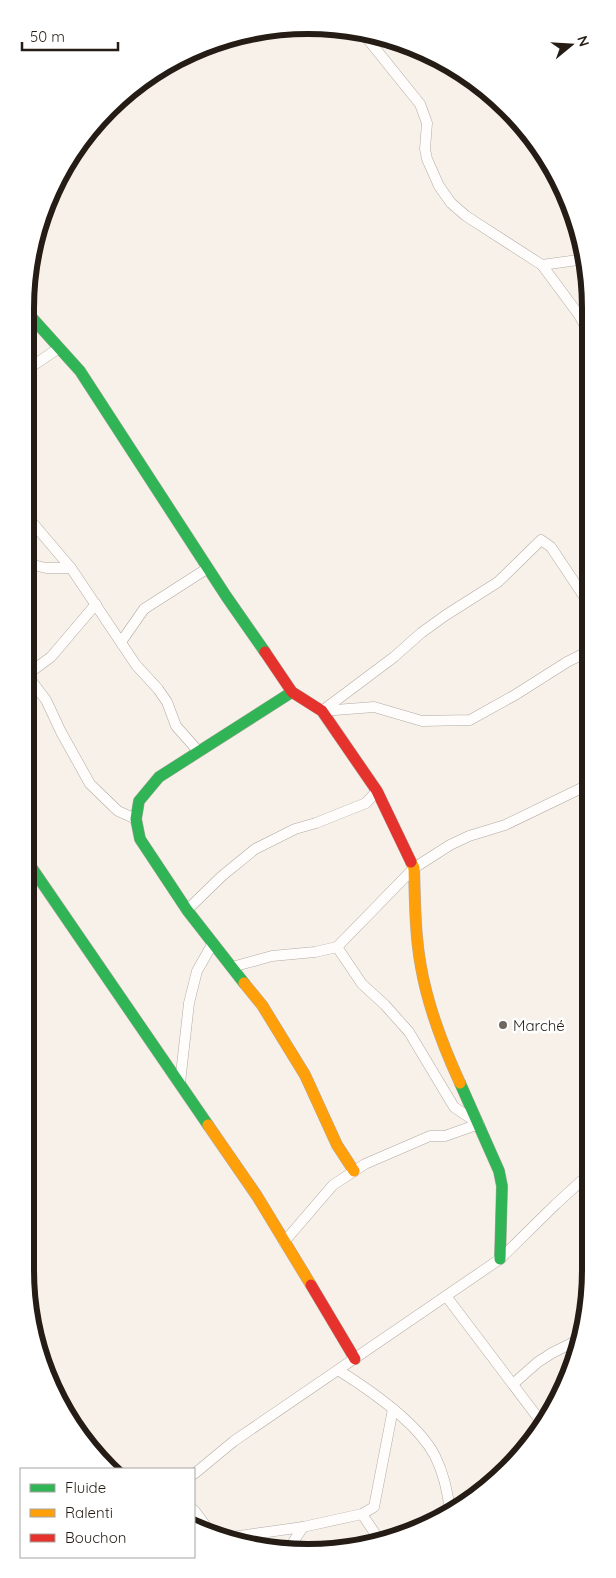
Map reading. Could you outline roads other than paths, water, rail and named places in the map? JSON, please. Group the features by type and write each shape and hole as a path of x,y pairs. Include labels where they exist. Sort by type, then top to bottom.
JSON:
{"street":[{"path":"369,41 420,104 427,124 425,149 427,159 439,186 451,203 466,216 542,265 582,320"},
{"path":"542,265 578,260"},
{"path":"34,320 80,371 208,568 292,692 322,711 377,791 414,868 416,938 420,967 428,997 446,1052 499,1171 502,1186 500,1259"},
{"path":"34,365 59,348"},
{"path":"34,524 72,568 136,665 167,702 176,726 199,752"},
{"path":"322,711 394,658 421,633 498,582 541,540 551,547 582,594"},
{"path":"34,565 46,568 72,568"},
{"path":"120,642 144,609 208,568"},
{"path":"34,670 51,657 96,604"},
{"path":"322,711 374,707 422,721 470,720 582,655"},
{"path":"34,686 46,700 61,732 90,784 118,811 136,819"},
{"path":"292,692 160,777 139,800 136,819 140,839 187,910 262,1005 305,1075 338,1145 354,1171"},
{"path":"232,967 272,956 314,952 337,947 414,868 456,842 505,825 582,788"},
{"path":"187,910 222,876 255,849 295,829 316,823 366,803 377,791"},
{"path":"34,871 257,1196 355,1358"},
{"path":"180,1083 189,1003 197,971 213,943"},
{"path":"337,947 362,984 385,1005 409,1032 454,1107 478,1124"},
{"path":"284,1242 333,1185 365,1164 430,1136 445,1136 478,1124"},
{"path":"195,1473 234,1440 500,1259 582,1180"},
{"path":"446,1296 538,1418"},
{"path":"513,1384 538,1362 572,1343"},
{"path":"338,1370 368,1388 415,1430 435,1455 447,1488 449,1505"},
{"path":"240,1536 303,1527 362,1514 374,1507 393,1409"},
{"path":"195,1511 204,1523"},
{"path":"362,1514 376,1536"},
{"path":"292,1544 303,1527"}],"place":[{"name":"Marché","path":"503,1025"}]}
